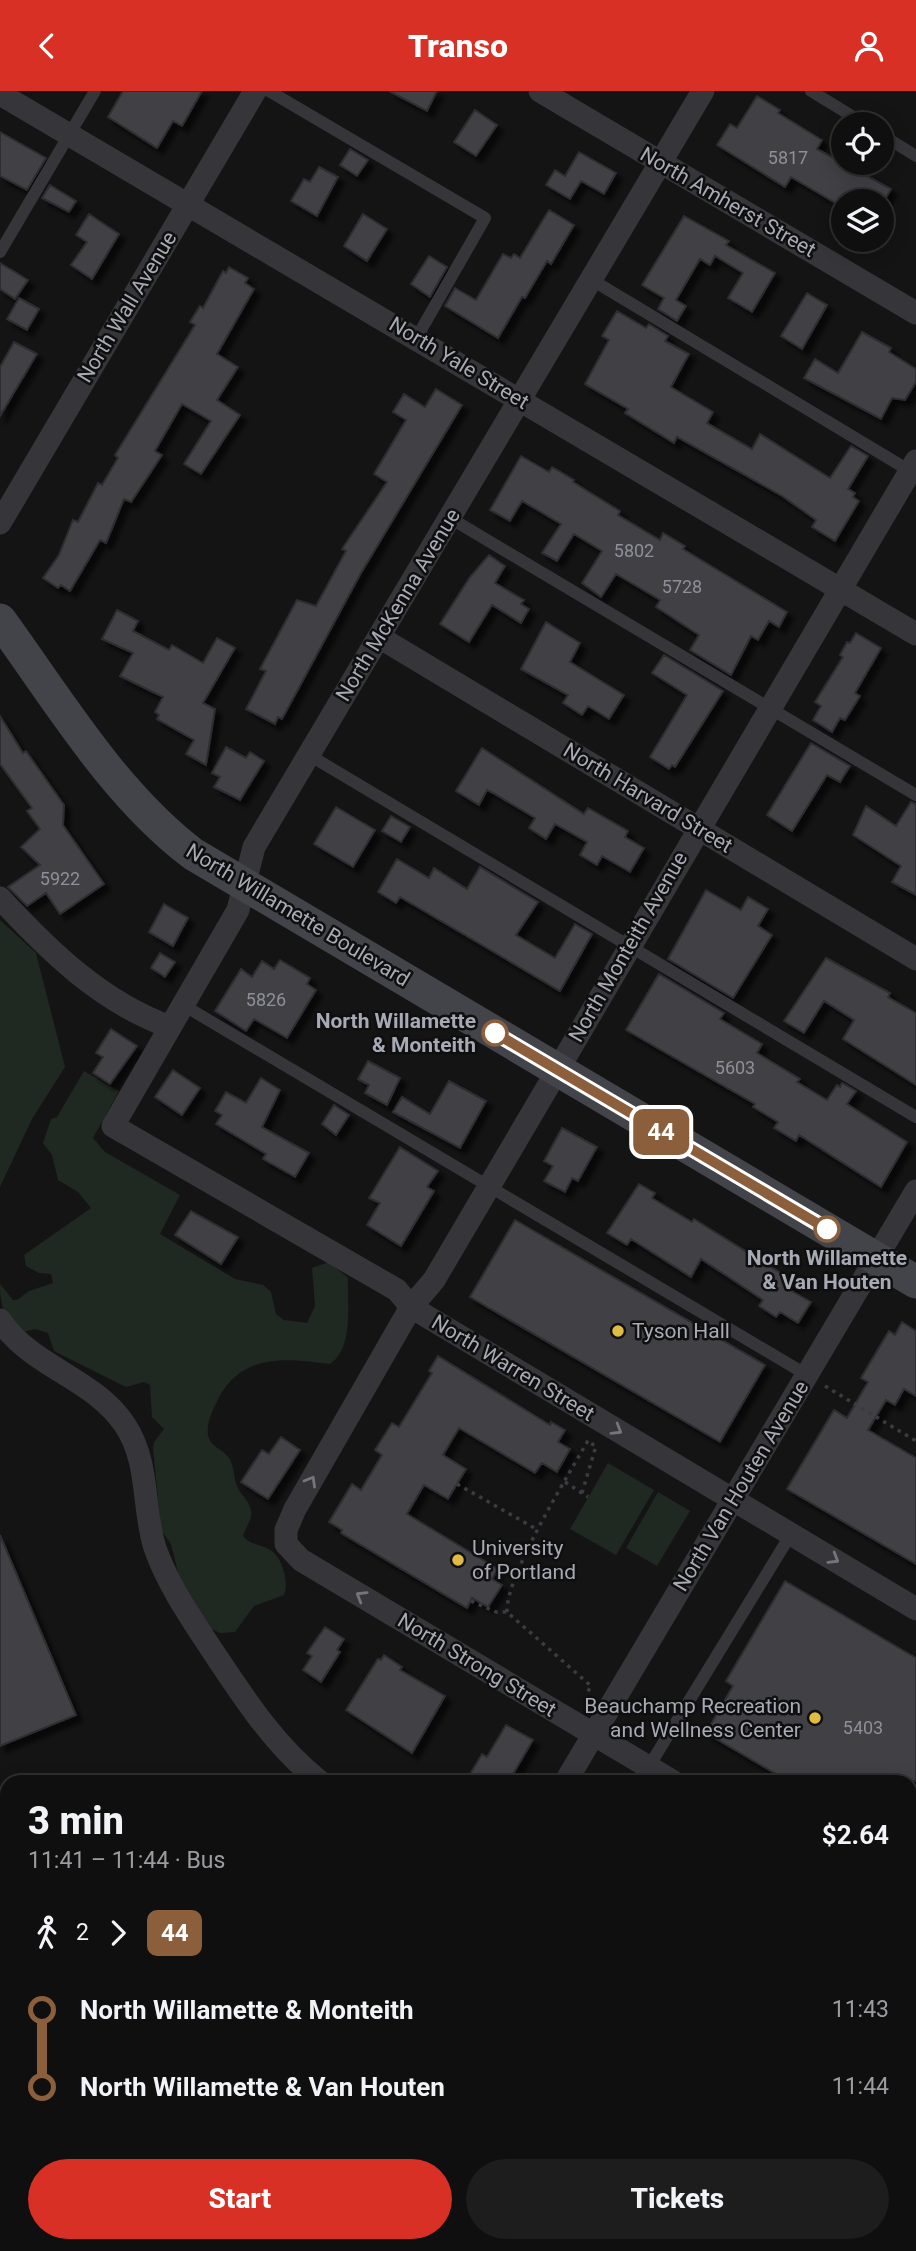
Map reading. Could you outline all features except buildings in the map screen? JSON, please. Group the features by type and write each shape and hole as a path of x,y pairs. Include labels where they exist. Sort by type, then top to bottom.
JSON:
{"main road":[{"name":"North Willamette Boulevard","path":"0,620 134,801 186,848 244,885 916,1282"}],"street":[{"name":"North Wall Avenue","path":"0,523 255,91"},
{"name":"North Amherst Street","path":"540,91 916,313"},
{"name":"North McKenna Avenue","path":"113,1126 238,910 254,847 703,91"},
{"name":"North Yale Street","path":"0,94 417,337 916,634"},
{"name":"North Monteith Avenue","path":"286,1544 286,1529 295,1509 411,1307 434,1280 698,827 913,466"},
{"name":"North Harvard Street","path":"379,637 916,959"},
{"path":"0,898 50,950 88,983 135,1011 170,1027"},
{"name":"North Warren Street","path":"113,1126 397,1290 411,1307 916,1609"},
{"name":"North Van Houten Avenue","path":"570,1775 916,1191"},
{"path":"0,1320 20,1346 88,1389 124,1423 139,1454 150,1528 167,1577 268,1732 313,1775"},
{"name":"North Strong Street","path":"286,1544 301,1560 660,1775"}],"lane":[{"path":"0,252 95,91"},
{"path":"269,91 485,218 417,337"},
{"path":"811,91 845,112"},
{"path":"894,142 916,156"},
{"path":"592,280 913,466"},
{"path":"450,518 916,795"},
{"path":"309,755 916,1117"},
{"path":"183,1005 807,1375"},
{"path":"648,1768 791,1534"}],"path":[{"path":"807,1375 916,1441"},
{"path":"507,1612 519,1572 538,1530 588,1442 596,1446 582,1493"},
{"path":"565,1482 588,1497"},
{"path":"457,1484 538,1530"},
{"path":"471,1601 496,1612 507,1612 591,1686 587,1693"}],"shaded area":[{"path":"0,920 36,953 65,1067 32,1119 0,1187"},
{"path":"84,1071 119,1091 93,1138 105,1152 180,1195 160,1234 235,1279 263,1285 271,1292 276,1314 284,1320 307,1323 315,1306 312,1268 329,1262 348,1278 348,1325 338,1357 330,1364 282,1360 252,1366 239,1373 228,1384 210,1417 209,1439 229,1458 236,1484 250,1508 251,1517 243,1536 277,1556 285,1579 284,1595 254,1606 235,1632 220,1633 209,1628 179,1576 171,1544 161,1530 153,1448 154,1442 164,1429 152,1417 150,1385 144,1382 126,1387 54,1351 48,1333 35,1329 23,1332 11,1323 2,1306 0,1284 13,1300 17,1300 29,1291 53,1283 51,1274 39,1273 26,1266 24,1255 91,1208 78,1192 58,1180 52,1155 43,1143 51,1119 57,1117"},
{"path":"608,1463 654,1490 616,1555 570,1529"},
{"path":"658,1492 690,1511 657,1566 626,1548"}],"bus line":[{"name":"44","path":"495,1033 827,1229"}],"place":[{"name":"North Willamette & Monteith","path":"495,1033"},
{"name":"North Willamette & Van Houten","path":"827,1229"},
{"name":"Tyson Hall","path":"618,1331"},
{"name":"University of Portland","path":"458,1560"},
{"name":"Beauchamp Recreation and Wellness Center","path":"815,1718"}]}
